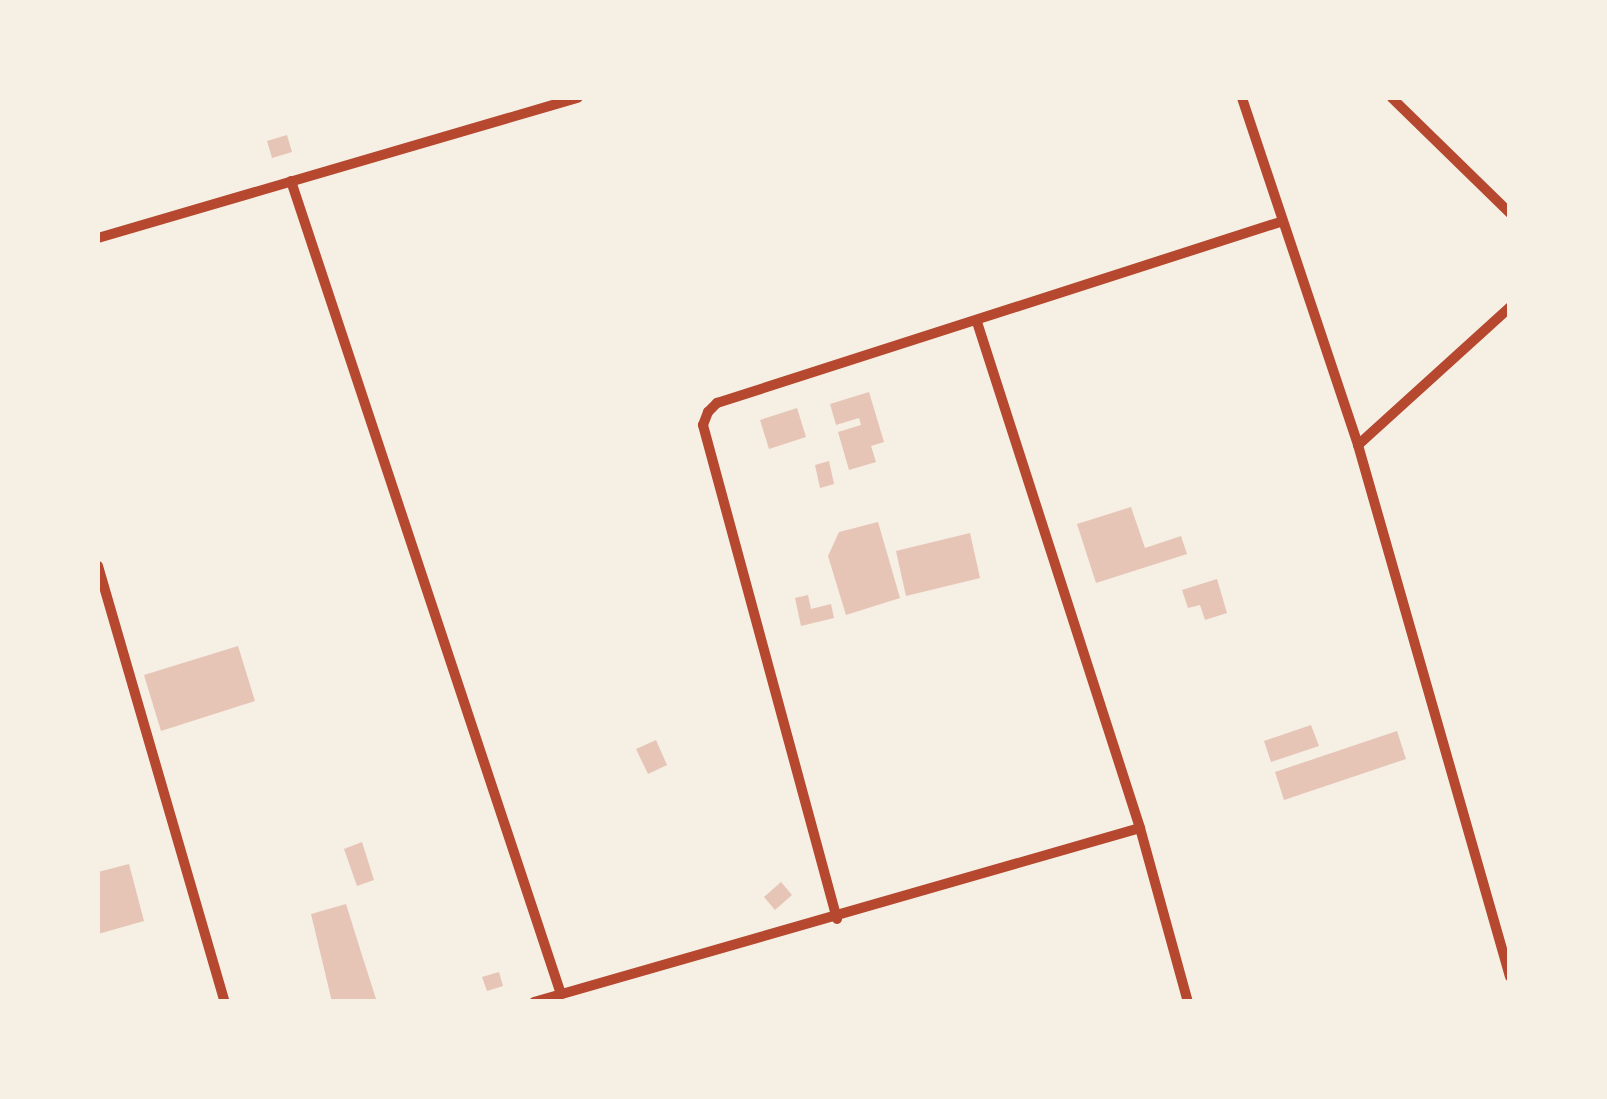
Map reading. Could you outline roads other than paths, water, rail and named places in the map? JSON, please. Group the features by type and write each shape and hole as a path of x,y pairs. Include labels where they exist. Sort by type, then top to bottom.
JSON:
{"street":[{"path":"98,238 578,98"},
{"path":"1242,98 1280,222 1358,445 1510,977"},
{"path":"1392,98 1510,214"},
{"path":"291,182 561,994"},
{"path":"837,918 703,425 717,403 1280,222"},
{"path":"1358,445 1510,308"},
{"path":"977,322 1140,828 1188,1002"},
{"path":"98,566 225,1002"},
{"path":"534,1002 1140,828"}]}
